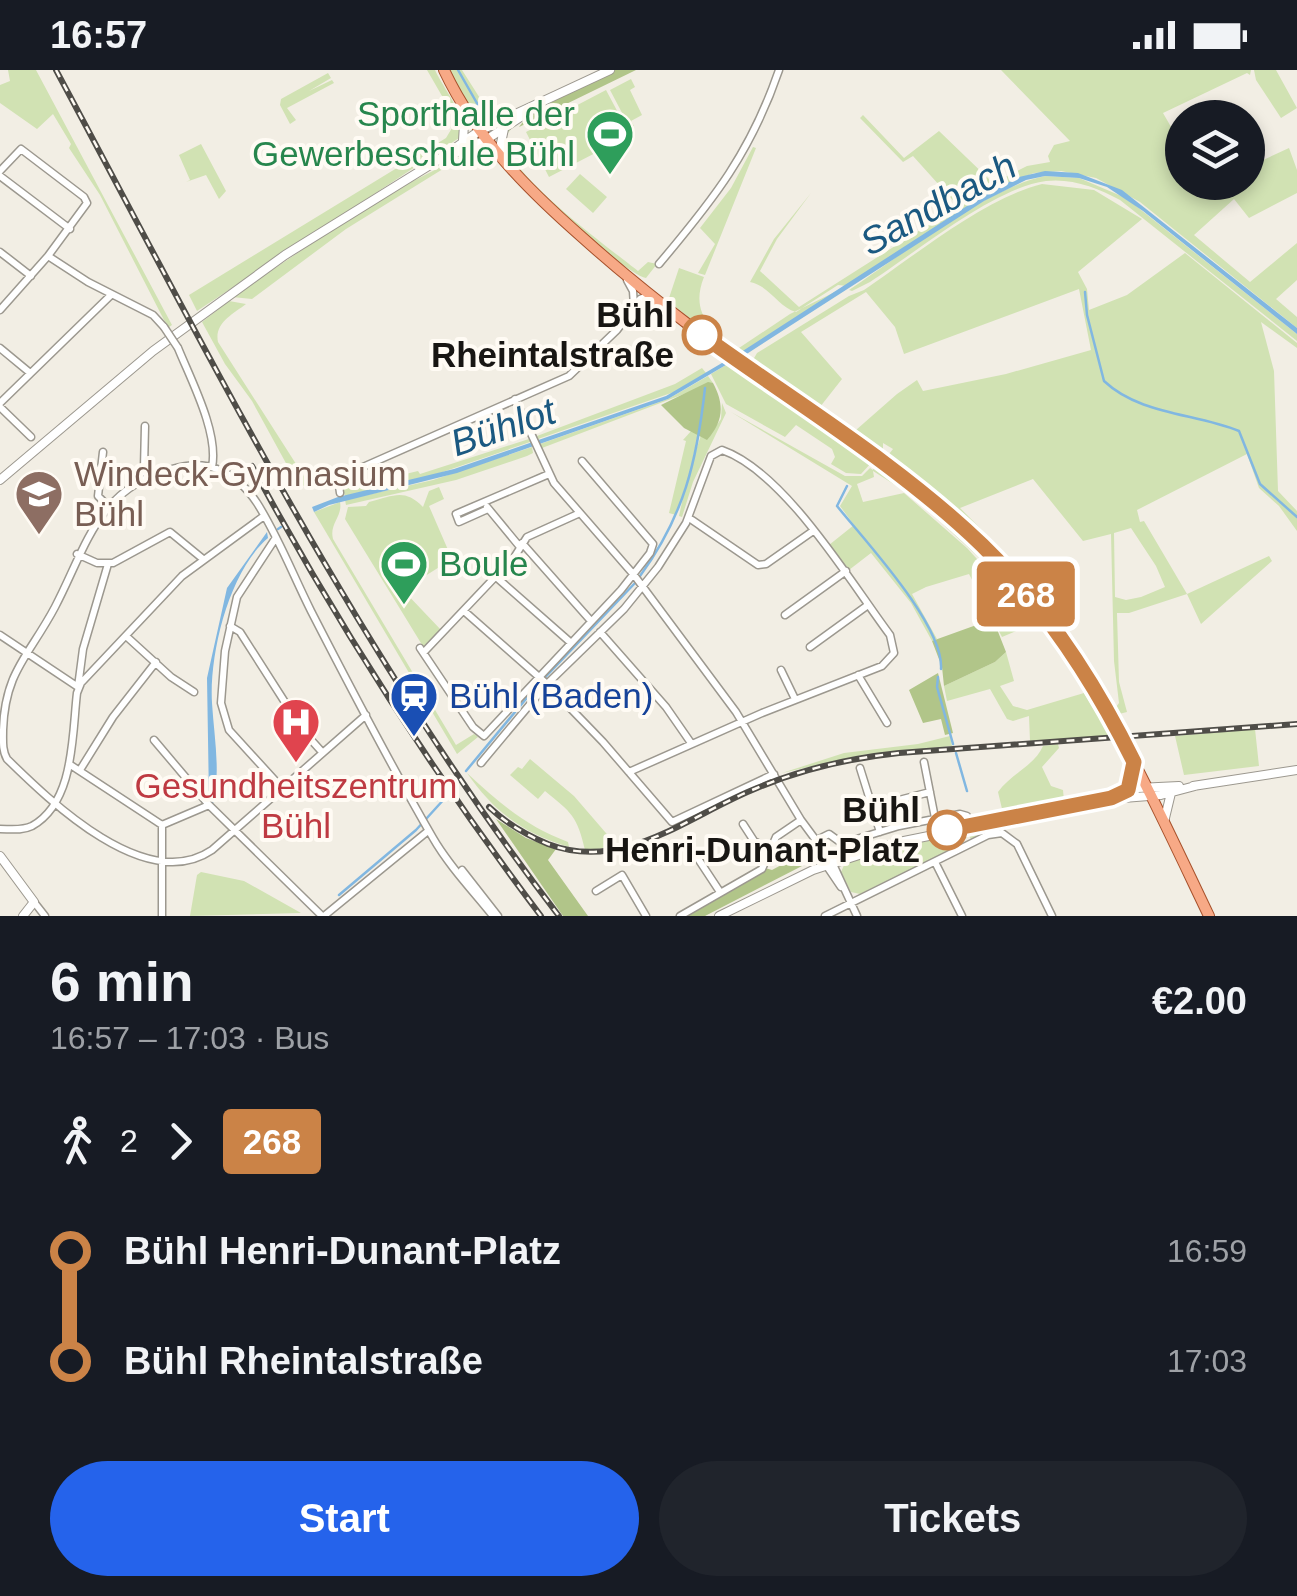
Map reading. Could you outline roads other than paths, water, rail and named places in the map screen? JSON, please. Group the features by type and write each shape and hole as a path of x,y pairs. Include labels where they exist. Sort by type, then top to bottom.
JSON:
{"main road":[{"path":"444,70 465,110 501,159 539,199 624,274 906,481 986,548 1040,610 1079,664 1149,791 1209,916"}],"street":[{"path":"462,152 482,135 610,70"},
{"path":"660,264 732,173 780,70"},
{"path":"0,480 106,389 215,304 462,141 504,129 541,104"},
{"path":"462,141 465,110"},
{"path":"438,160 478,150 501,159 504,129"},
{"path":"0,310 70,229 87,203 22,149 0,174 70,229"},
{"path":"0,252 31,276"},
{"path":"48,256 111,295 144,310 164,327 178,348 202,409 212,444 212,467"},
{"path":"624,274 633,291 634,307"},
{"path":"32,437 0,405 29,372 111,295"},
{"path":"630,316 643,296 650,295"},
{"path":"340,493 338,478 576,372 650,295"},
{"path":"0,348 29,372"},
{"path":"515,399 549,474 638,580 743,722 857,916"},
{"path":"145,426 147,477"},
{"path":"580,513 532,534 422,651 484,736 599,632 689,520 713,453 722,450 750,464 793,506 846,572 893,639 895,649 886,663 629,772"},
{"path":"103,452 98,496 109,507"},
{"path":"481,764 570,642 638,580 650,553 652,540 582,461"},
{"path":"366,715 235,829 197,857 162,860 106,841 53,804 4,754 2,702 14,671 54,609 77,554 109,507 147,477 182,466 212,467 242,485 264,516 426,825 495,916"},
{"path":"549,474 486,506 591,621"},
{"path":"78,687 204,558 264,516"},
{"path":"689,520 758,565 766,564 813,531"},
{"path":"77,554 108,564 170,532 204,558"},
{"path":"275,538 240,591 222,677 222,717 228,730 281,787"},
{"path":"0,829 28,828 53,804 64,784 83,649 108,564"},
{"path":"785,615 846,572"},
{"path":"496,576 570,642"},
{"path":"810,647 868,605"},
{"path":"464,610 542,680 672,822 774,774"},
{"path":"230,626 240,632 304,732 322,752"},
{"path":"599,632 666,706 691,743"},
{"path":"0,635 78,687"},
{"path":"125,635 194,692"},
{"path":"80,770 156,662"},
{"path":"781,670 795,699"},
{"path":"858,675 887,723"},
{"path":"154,740 209,806 323,914 426,825"},
{"path":"924,762 935,818"},
{"path":"1128,790 1134,762"},
{"path":"68,764 162,824"},
{"path":"860,768 880,832"},
{"path":"718,916 828,863 899,842 1149,791 1297,770"},
{"path":"1111,798 1128,790 1171,793 1194,786"},
{"path":"872,807 930,792"},
{"path":"1164,822 1171,793"},
{"path":"162,824 209,806"},
{"path":"815,841 829,834 842,842 964,814 969,826"},
{"path":"680,916 762,869 780,833 801,820"},
{"path":"1002,833 1004,820"},
{"path":"162,824 162,916"},
{"path":"742,824 754,842 771,850"},
{"path":"825,916 988,835 1002,833 1017,844 1052,916"},
{"path":"691,848 720,892"},
{"path":"0,856 45,916"},
{"path":"935,862 962,916"},
{"path":"596,891 622,875 646,916"},
{"path":"23,916 34,902"}],"water":[{"path":"1045,171 1078,173 1122,190 1297,328 1297,334 1143,211 1107,187 1079,178 1045,176 1026,180 984,201 742,357 738,354 984,195 1019,177"},
{"path":"727,360 731,362 668,399 457,473 314,512 312,507 454,469 666,396"},
{"path":"267,532 268,538 242,571 232,592 218,638 212,683 217,767 213,804 209,800 207,678 227,588"}],"waterway":[{"path":"458,70 486,119"},
{"path":"1085,292 1104,381 1134,401 1239,431 1260,484 1297,517"},
{"path":"640,576 668,532 686,487 705,388"},
{"path":"847,486 837,506 917,607 939,651 941,669"},
{"path":"466,771 535,688 635,583"},
{"path":"938,677 937,687 953,744"},
{"path":"956,753 967,791"},
{"path":"339,895 416,830 446,797"}],"railway":[{"path":"56,70 230,396 352,610 486,817 559,916"},
{"path":"252,466 388,697 541,916"},
{"path":"489,807 548,844 576,851 603,851 656,837 774,781 863,758 1297,724"}],"place":[{"name":"Sporthalle der Gewerbeschule Bühl","path":"610,176"},
{"name":"Bühl Rheintalstraße","path":"702,335"},
{"name":"Windeck-Gymnasium Bühl","path":"39,536"},
{"name":"Boule","path":"404,606"},
{"name":"Bühl (Baden)","path":"414,738"},
{"name":"Gesundheitszentrum Bühl","path":"296,764"},
{"name":"Bühl Henri-Dunant-Platz","path":"947,830"}],"water label":[{"name":"Sandbach","path":"938,204"},
{"name":"Bühlot","path":"503,427"}]}
